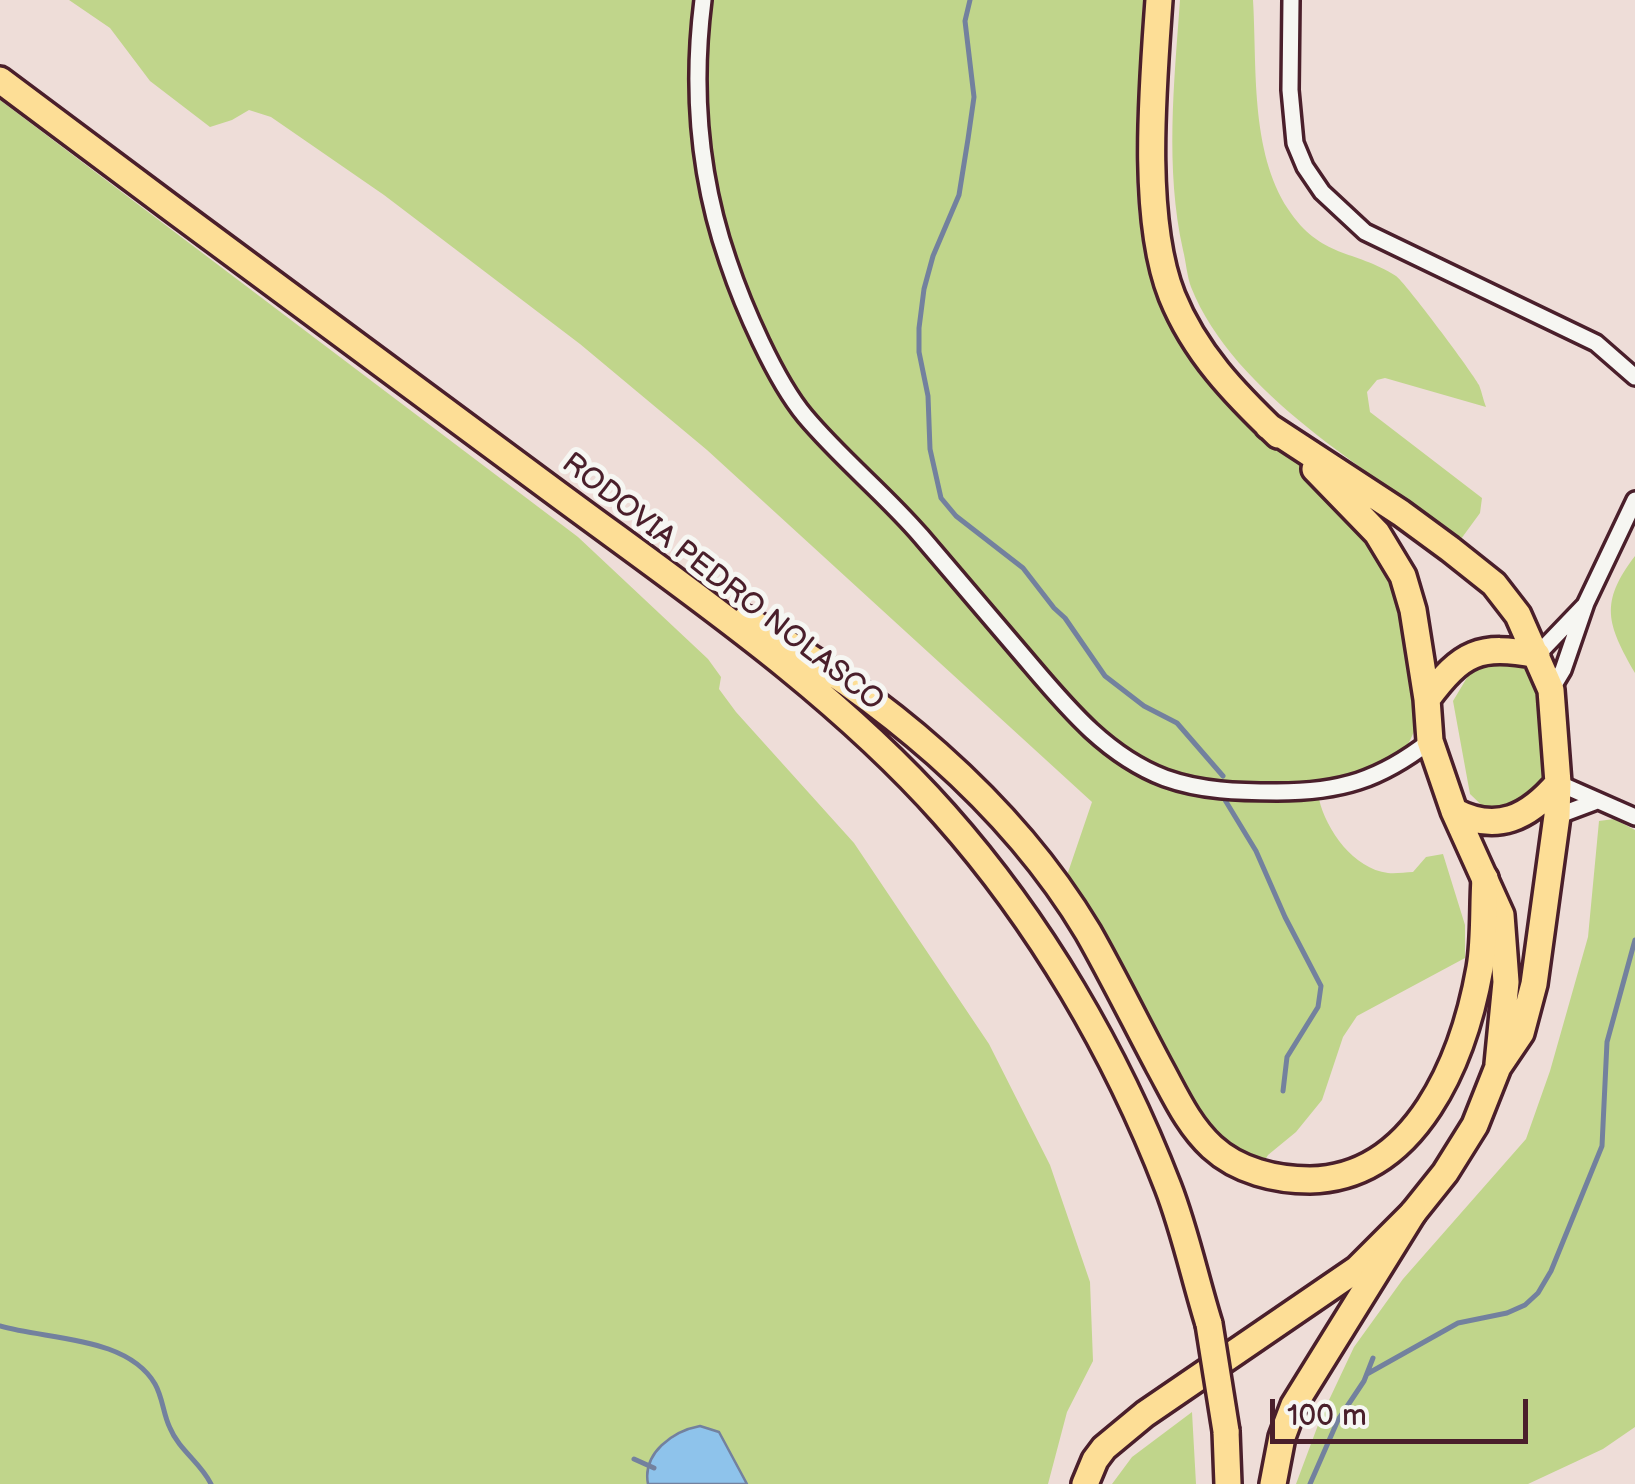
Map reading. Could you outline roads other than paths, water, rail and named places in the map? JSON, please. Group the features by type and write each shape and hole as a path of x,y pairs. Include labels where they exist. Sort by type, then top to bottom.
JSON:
{"main road":[{"path":"1159,0 1154,228 1172,294 1191,333 1233,393 1353,505 1378,533 1403,576 1413,610 1428,699 1430,741 1454,812 1501,915 1506,982 1498,1068"},
{"name":"RODOVIA PEDRO NOLASCO","path":"0,80 696,596 846,718 943,813 1040,940 1094,1025 1130,1096 1170,1192 1209,1324 1226,1431 1228,1484"},
{"path":"1085,1484 1094,1460 1104,1448 1145,1414 1357,1269 1413,1212 1476,1125 1498,1068 1522,1033 1534,984 1557,816 1558,782 1551,690 1518,615 1494,584 1401,513 1268,426"},
{"path":"696,596 746,620 844,680 969,784 1034,855 1087,930 1189,1122 1214,1149 1238,1165 1266,1175 1318,1180 1355,1172 1383,1158 1405,1140 1422,1119 1451,1064 1470,1013 1481,965 1485,878"},
{"path":"1428,699 1449,669 1476,652 1537,655"},
{"path":"1454,812 1485,822 1518,818 1534,808 1558,782"},
{"path":"1273,1484 1282,1437 1294,1406 1413,1212"}],"street":[{"path":"703,0 697,94 700,146 727,260 788,391 804,414 911,524 1094,735 1160,776 1192,786 1239,792 1317,792 1349,785 1380,774 1430,741"},
{"path":"1291,0 1290,90 1295,143 1322,192 1365,232 1596,343 1635,377"},
{"path":"1551,690 1568,660 1586,603 1635,500"},
{"path":"1537,655 1586,603"},
{"path":"1558,782 1635,817"},
{"path":"1557,816 1597,801"}],"water":[{"path":"700,1426 719,1432 747,1484 648,1484 650,1463 662,1445"}],"waterway":[{"path":"970,0 965,21 974,97 968,139 959,195 933,256 919,328 930,449 941,498 956,516 1023,568 1065,618 1105,676 1144,706 1177,723 1223,776"},
{"path":"1225,800 1256,851 1321,986 1318,1007 1287,1057 1283,1091"},
{"path":"1367,1374 1458,1323 1507,1313 1525,1305 1538,1293 1551,1271 1602,1146 1607,1042 1635,940"},
{"path":"0,1326 106,1348 142,1368 158,1389 174,1436 211,1484"},
{"path":"1310,1484 1338,1420 1364,1381 1373,1358"},
{"path":"634,1459 654,1468"}]}
